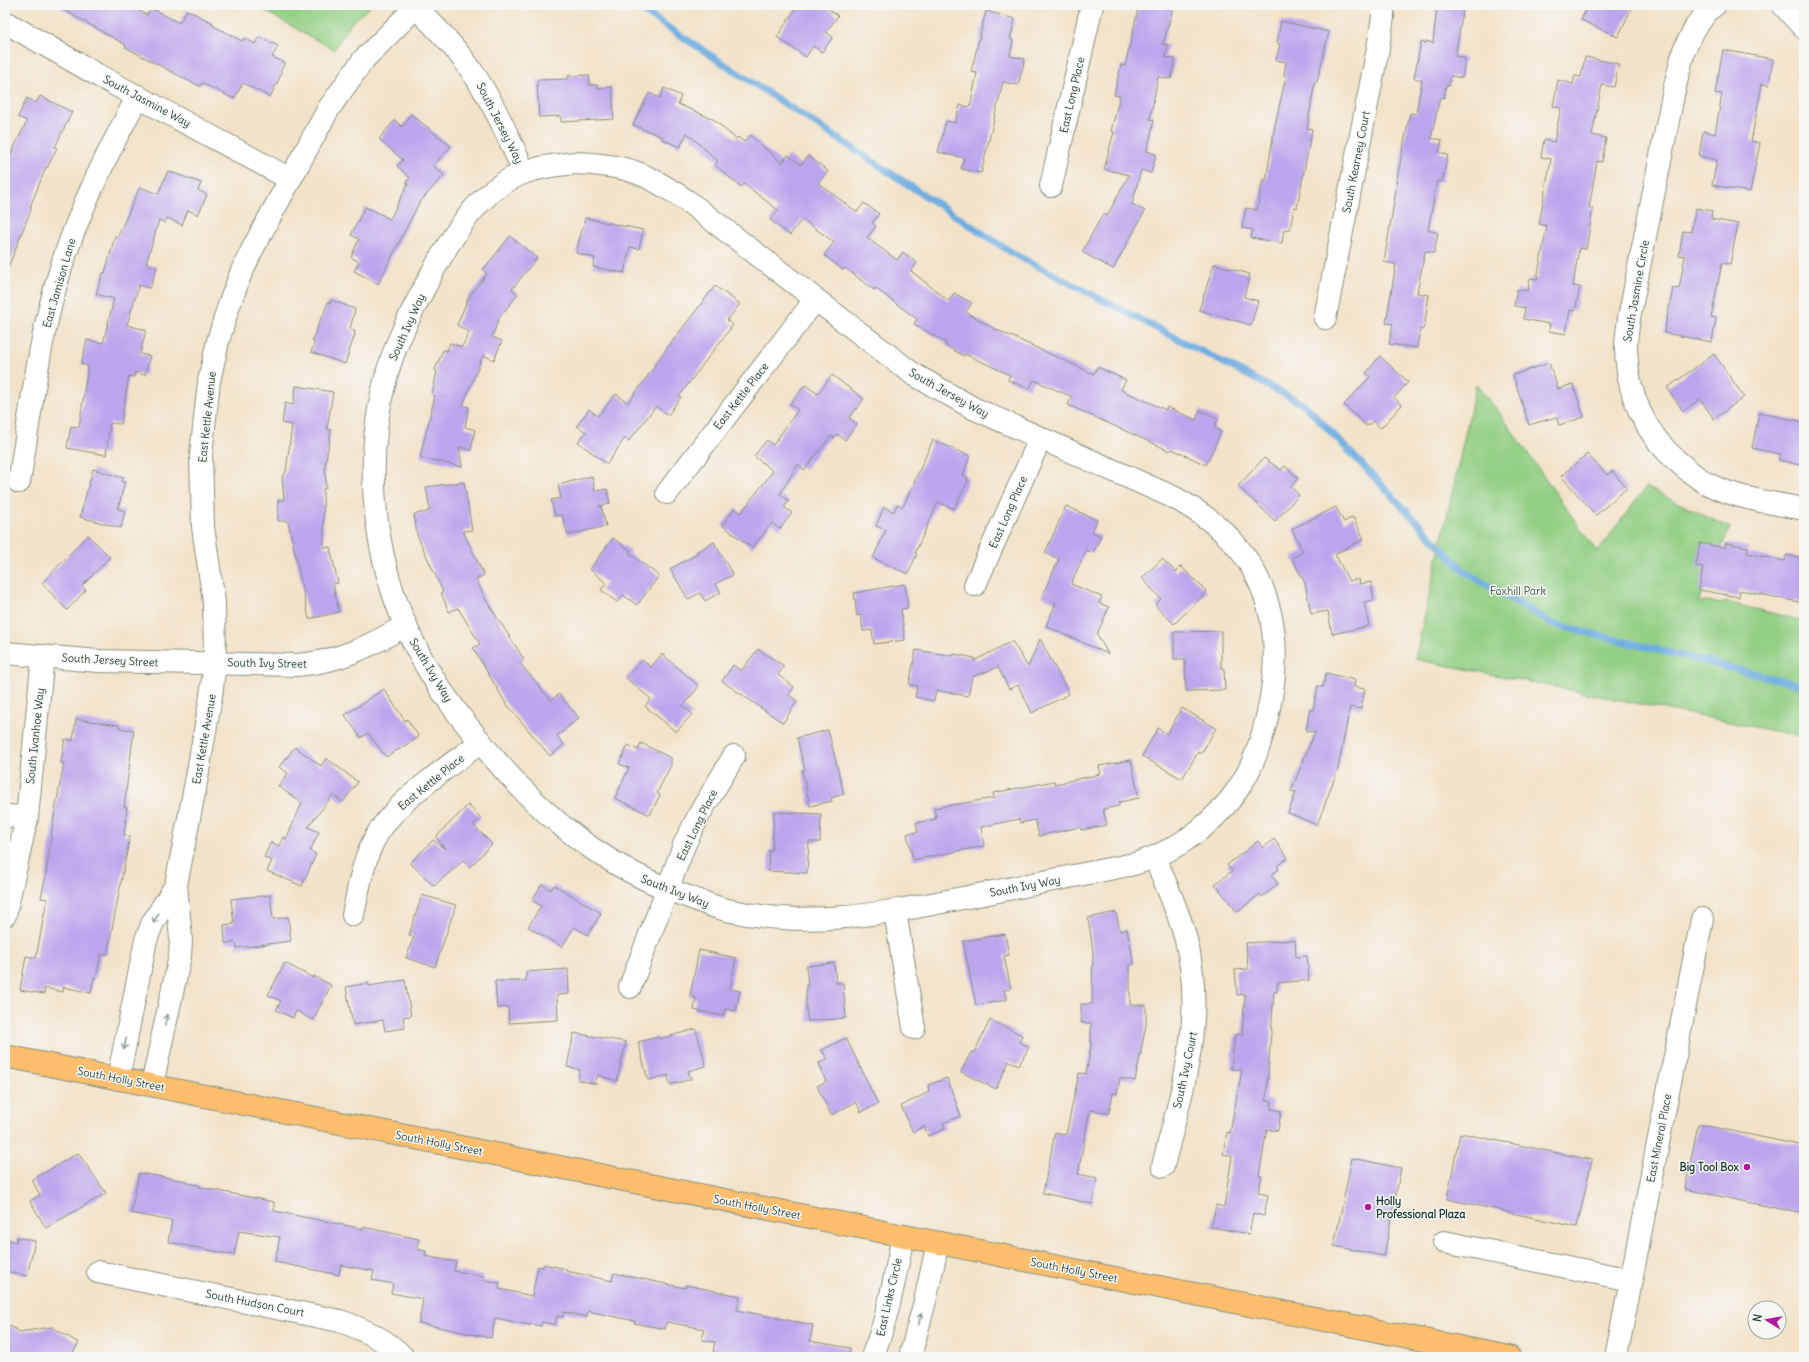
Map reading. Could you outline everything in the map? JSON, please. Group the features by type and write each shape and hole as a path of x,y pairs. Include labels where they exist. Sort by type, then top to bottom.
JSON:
{"main road":[{"name":"South Holly Street","path":"5,1056 1508,1357"}],"street":[{"name":"East Long Place","path":"1051,186 1092,5"},
{"name":"South Kearney Court","path":"1325,318 1378,48 1383,5"},
{"name":"South Jasmine Circle","path":"1715,5 1708,10 1695,28 1684,50 1674,90 1629,318 1626,347 1628,375 1635,401 1645,425 1663,449 1688,472 1710,485 1745,497 1804,509"},
{"path":"1783,5 1804,28"},
{"name":"South Jersey Way","path":"417,6 453,46 469,67 495,110 524,172 552,165 575,163 598,164 617,167 652,179 690,203 913,374 973,408 1175,498 1201,512 1220,528 1240,550 1258,578 1268,602 1275,646 1274,675 1267,717 1260,743 1250,767 1234,793 1216,815 1198,831 1176,847 1155,858"},
{"name":"East Kettle Avenue","path":"152,1085 180,956 181,940 176,885 197,777 211,696 215,662 214,602 203,527 201,455 209,381 218,341 241,273 254,246 329,108 364,59 417,6"},
{"name":"South Jasmine Way","path":"5,22 290,179"},
{"name":"East Jamison Lane","path":"19,482 37,372 61,269 72,235 95,178 138,96"},
{"name":"South Ivy Way","path":"524,172 499,186 479,203 463,222 448,245 410,317 388,370 381,399 374,458 374,490 376,518 382,554 392,592 406,626 422,658 437,684 481,742 538,806 564,828 610,861 668,890 726,910 782,917 838,918 894,911 1115,868 1155,858"},
{"name":"East Kettle Place","path":"667,493 815,300"},
{"name":"East Long Place","path":"975,586 1040,439"},
{"name":"South Ivy Street","path":"215,662 275,666 316,664 354,653 406,626"},
{"name":"South Jersey Street","path":"5,653 98,661 215,662"},
{"name":"South Ivanhoe Way","path":"5,915 27,817 43,656"},
{"name":"East Kettle Place","path":"353,915 362,873 373,843 385,824 397,808 481,742"},
{"name":"East Long Place","path":"630,987 685,843 700,813 734,756"},
{"path":"5,816 27,817"},
{"name":"South Ivy Court","path":"1155,858 1179,916 1186,940 1195,998 1191,1049 1163,1166"},
{"name":"East Kettle Avenue","path":"118,1079 146,940 153,922 176,885"},
{"path":"894,911 914,1028"},
{"name":"East Mineral Place","path":"1616,1357 1702,919"},
{"name":"East Links Circle","path":"872,1357 878,1342 891,1294 903,1236"},
{"path":"1444,1242 1631,1280"},
{"path":"910,1357 925,1301 938,1243"},
{"name":"South Hudson Court","path":"98,1272 340,1321 362,1329 382,1340 403,1357"}],"green space":[{"path":"254,5 372,5 351,23 334,50"},
{"name":"Foxhill Park","path":"1476,385 1496,408 1597,552 1646,487 1730,528 1698,602 1730,603 1804,621 1804,737 1415,659"}],"building":[{"path":"55,5 129,5 147,15 151,8 179,23 187,10 213,23 212,25 242,41 244,38 255,44 259,37 278,46 272,57 285,63 280,72 282,73 270,97 243,83 234,99 202,83 200,86 189,81 125,47 126,45"},
{"path":"798,5 823,5 838,16 826,32 833,37 822,52 813,46 806,57 777,37"},
{"path":"1139,5 1174,5 1163,44 1168,45 1165,57 1175,59 1171,79 1158,77 1150,119 1154,120 1147,151 1156,154 1151,173 1141,170 1132,204 1145,211 1113,269 1082,252 1103,214 1107,216 1129,175 1104,169 1114,132 1111,131 1120,96 1114,95 1121,65 1125,66"},
{"path":"1437,5 1464,5 1455,56 1465,58 1462,78 1451,76 1449,86 1446,85 1444,98 1440,97 1431,138 1442,140 1439,152 1448,155 1442,182 1437,181 1428,230 1438,233 1434,253 1425,251 1417,293 1429,295 1425,322 1423,330 1420,329 1417,348 1389,344 1393,324 1386,323 1396,264 1384,262 1396,183 1410,113 1416,114 1422,80 1414,78 1421,42 1426,43 1426,41 1433,43"},
{"path":"1588,5 1633,5 1618,37 1581,20"},
{"path":"986,11 1015,19 1010,39 1013,40 1010,56 1025,59 1018,85 1003,82 981,173 961,169 964,158 938,152 946,121 955,123 960,105 970,107 977,73 971,72"},
{"path":"1281,21 1329,32 1317,82 1315,81 1307,128 1312,129 1297,208 1294,207 1290,230 1284,229 1282,243 1251,238 1253,230 1242,228 1246,208 1257,210 1263,179 1266,180 1275,125 1286,76 1284,75 1286,62 1276,60 1280,44 1277,43"},
{"path":"1723,50 1773,59 1769,85 1762,84 1751,141 1760,143 1750,192 1712,185 1717,160 1699,156 1703,131 1715,134 1722,94 1715,93"},
{"path":"1585,57 1619,64 1614,87 1602,85 1592,135 1606,138 1602,162 1597,161 1589,208 1593,208 1586,249 1579,248 1573,286 1580,287 1575,311 1570,310 1566,334 1549,331 1550,324 1523,319 1525,308 1514,306 1517,289 1528,291 1530,278 1537,279 1547,226 1539,224 1551,159 1541,157 1544,140 1554,142 1561,108 1553,106 1558,80 1573,84 1575,76 1581,77"},
{"path":"589,75 590,85 598,85 598,88 612,87 614,119 561,122 561,116 539,117 537,80 568,79 568,76"},
{"path":"664,88 681,96 678,104 713,119 736,139 738,137 744,142 750,135 782,163 788,155 801,165 808,156 828,171 818,183 857,212 864,203 879,214 872,223 876,226 867,238 897,260 903,252 917,263 911,271 949,301 954,293 972,303 966,312 993,328 1094,374 1097,367 1126,380 1121,390 1166,410 1167,407 1196,420 1200,410 1218,419 1214,428 1221,432 1206,465 1172,449 1170,451 1068,405 1072,397 1034,380 1029,389 1008,380 1010,375 965,354 964,356 945,345 946,343 914,324 917,319 875,288 874,290 845,268 843,270 824,255 834,242 802,219 790,235 770,220 778,210 744,184 741,187 715,165 718,161 687,133 680,147 662,139 663,137 633,125 649,93 660,98"},
{"path":"40,96 72,112 55,147 57,148 47,168 46,167 6,273 5,166 27,121 18,117 27,98 36,103"},
{"path":"411,114 451,146 433,166 444,175 419,203 378,284 354,271 359,262 351,257 359,239 351,235 365,207 390,219 408,184 406,182 410,178 397,166 403,160 379,139 395,120 402,127"},
{"path":"168,171 201,183 198,190 207,195 198,215 188,210 182,225 167,218 165,223 159,220 146,264 157,267 150,288 139,285 127,325 146,330 140,354 150,356 145,375 135,372 134,377 129,376 121,424 110,423 106,455 67,448 71,426 79,427 88,366 81,364 87,340 103,343 114,299 96,294 103,273 105,273 115,236 118,236 140,187 158,194"},
{"path":"1696,208 1712,211 1711,219 1738,224 1730,264 1722,263 1711,317 1716,318 1712,342 1664,333 1673,288 1679,289 1685,256 1679,255 1683,231 1691,232"},
{"path":"585,218 643,230 639,249 630,247 624,273 593,267 595,258 576,253"},
{"path":"510,236 537,258 512,289 518,294 499,318 492,337 502,341 494,360 483,355 463,405 469,407 465,427 475,430 471,450 459,447 462,467 420,457 435,396 432,395 437,371 435,370 443,350 447,351 450,343 462,347 469,332 457,325 469,296 487,274 483,270"},
{"path":"1214,264 1250,274 1244,297 1258,301 1251,325 1199,310"},
{"path":"715,286 740,304 727,320 733,325 679,396 681,397 668,415 656,406 629,441 625,438 607,464 578,442 586,432 577,426 589,409 598,416 616,394 628,403 655,366 654,365"},
{"path":"331,300 355,309 350,329 355,331 355,334 345,364 311,352 315,342 312,341 328,302 330,303"},
{"path":"1714,354 1744,397 1714,419 1700,399 1683,411 1667,388"},
{"path":"1380,356 1408,382 1394,398 1402,405 1381,428 1373,421 1367,426 1344,405 1370,377 1366,373"},
{"path":"1549,363 1558,389 1573,384 1584,417 1559,425 1556,417 1529,425 1513,375"},
{"path":"832,375 864,399 849,418 857,424 845,440 837,434 834,438 831,436 804,470 798,464 780,494 789,501 784,507 792,513 780,529 772,523 752,548 722,525 735,508 741,513 773,471 754,456 767,440 773,445 798,410 790,404 805,385 818,394"},
{"path":"296,386 333,392 327,429 331,430 325,466 326,488 323,489 324,548 330,547 338,583 333,584 339,612 309,619 288,521 278,521 278,500 284,500 282,476 286,472 292,425 282,423 285,403 293,405"},
{"path":"1759,413 1804,422 1804,466 1779,460 1780,454 1752,448"},
{"path":"933,440 970,456 963,475 968,477 968,481 954,509 938,502 915,553 917,554 908,574 873,558 886,530 876,526 884,507 894,512 897,504 903,507"},
{"path":"1587,454 1607,475 1612,471 1627,488 1596,515 1561,476"},
{"path":"1264,458 1281,470 1285,466 1298,478 1291,487 1299,495 1275,521 1238,486"},
{"path":"93,469 123,478 122,482 125,482 118,509 125,511 121,528 80,517"},
{"path":"592,476 595,491 607,489 610,504 599,506 601,506 606,526 568,535 562,515 555,516 551,500 561,498 558,485"},
{"path":"464,482 472,530 463,531 484,575 476,579 487,602 524,659 519,662 551,700 559,694 579,718 557,736 564,745 550,756 505,702 473,648 480,644 458,608 449,612 441,593 443,592 417,535 414,514 428,512 428,510 430,510 426,487"},
{"path":"1066,506 1097,520 1092,532 1101,536 1093,553 1086,550 1071,584 1102,597 1099,603 1109,607 1097,634 1108,654 1046,626 1056,603 1042,596 1059,559 1045,553"},
{"path":"1336,507 1344,522 1353,517 1364,539 1335,554 1349,581 1359,579 1360,584 1371,582 1374,600 1364,602 1369,626 1332,634 1328,611 1311,614 1305,583 1292,558 1303,552 1292,529"},
{"path":"88,535 110,557 82,586 86,590 67,610 42,583"},
{"path":"613,538 631,551 629,553 659,576 637,605 623,595 617,602 601,590 606,583 590,569"},
{"path":"714,542 733,575 715,584 721,592 705,601 700,593 688,599 670,569 697,554 696,552"},
{"path":"1700,543 1725,548 1726,543 1748,547 1747,553 1785,561 1786,555 1804,559 1804,603 1740,590 1739,597 1699,590 1703,567 1696,566"},
{"path":"1162,559 1176,572 1181,566 1207,592 1174,624 1155,605 1161,599 1142,578"},
{"path":"905,584 908,608 901,609 905,640 874,644 872,630 863,631 861,615 857,616 854,593"},
{"path":"1221,631 1221,668 1224,668 1225,690 1186,691 1185,659 1174,659 1174,632"},
{"path":"1040,639 1069,694 1032,713 1018,685 1009,689 998,667 972,677 968,696 936,690 934,701 915,697 917,686 909,685 916,650 975,658 974,661 1012,641 1028,667"},
{"path":"758,649 784,666 778,675 794,687 789,695 797,701 783,723 722,681 733,665 741,671"},
{"path":"662,654 699,686 683,706 692,714 676,732 645,706 651,699 626,678 642,660 651,667"},
{"path":"1326,673 1355,680 1354,687 1365,689 1361,709 1350,707 1338,769 1317,825 1288,813 1296,792 1291,791 1315,732 1306,731 1310,709 1313,710 1318,686 1323,687"},
{"path":"384,689 405,721 407,719 419,737 386,757 368,733 361,738 345,715"},
{"path":"1182,708 1216,728 1201,754 1198,752 1182,779 1142,756 1158,728 1167,734"},
{"path":"76,719 119,725 119,728 134,730 124,807 127,807 124,835 130,836 107,955 101,954 91,993 64,987 63,992 45,988 44,994 20,990 26,956 36,958 47,899 41,898 64,763 61,763 65,739 73,741"},
{"path":"828,730 844,794 831,798 832,801 810,806 802,770 805,770 797,738"},
{"path":"641,743 671,758 671,765 657,793 660,795 650,815 615,798 629,768 619,764 628,745 638,750"},
{"path":"295,747 321,766 326,758 358,782 343,802 333,795 308,827 319,832 310,851 316,854 302,886 267,871 272,861 264,857 271,842 279,846 283,837 286,839 302,803 278,786 288,773 279,767"},
{"path":"1131,760 1139,798 1119,802 1119,806 1103,809 1107,825 1081,830 1080,827 1039,836 1035,820 1020,823 1019,819 981,827 984,846 913,860 907,834 918,832 916,823 936,819 934,808 994,798 993,793 1054,781 1055,784 1101,774 1099,766"},
{"path":"468,805 481,818 473,825 492,844 470,867 464,860 434,886 410,863 433,840 445,849 436,837"},
{"path":"774,812 821,814 820,842 809,842 807,873 768,871 769,850 772,850"},
{"path":"1274,839 1288,858 1277,866 1279,869 1271,875 1278,884 1262,897 1260,894 1237,912 1215,884 1232,871 1227,865 1258,841 1263,848"},
{"path":"542,884 551,890 554,885 601,913 588,935 574,927 562,947 528,927 541,906 532,900"},
{"path":"270,895 273,919 288,917 291,941 237,948 236,943 225,943 224,925 234,924 231,899"},
{"path":"422,895 456,905 435,967 406,958 414,936 409,935"},
{"path":"1116,912 1120,931 1127,929 1134,964 1130,965 1130,1005 1146,1005 1146,1025 1135,1081 1120,1078 1117,1094 1113,1093 1109,1113 1090,1110 1078,1174 1097,1178 1092,1204 1043,1193 1055,1132 1066,1135 1079,1073 1086,1074 1091,1046 1091,1023 1081,1023 1081,1004 1092,1004 1093,951 1088,918"},
{"path":"1005,934 1009,955 1004,956 1011,989 1004,990 1007,1000 976,1005 963,941"},
{"path":"1295,940 1296,957 1307,956 1309,980 1277,983 1277,992 1274,992 1266,1100 1272,1101 1271,1109 1281,1111 1278,1131 1267,1129 1259,1176 1262,1176 1258,1193 1268,1195 1264,1216 1253,1213 1249,1234 1211,1227 1216,1205 1224,1207 1232,1156 1223,1154 1227,1132 1230,1133 1242,1070 1231,1069 1235,1034 1242,1035 1245,994 1237,995 1235,970 1248,969 1246,943"},
{"path":"699,950 736,958 730,989 740,991 736,1011 725,1009 723,1016 694,1010 696,998 690,996"},
{"path":"285,963 313,978 314,976 331,985 313,1020 296,1011 293,1018 276,1010 281,1001 268,995"},
{"path":"834,963 836,983 843,983 846,1018 808,1021 806,1009 806,985 808,985 806,966"},
{"path":"568,969 569,994 557,995 558,1020 509,1023 508,1007 497,1008 495,981 526,981 526,972"},
{"path":"405,980 411,1016 403,1017 405,1028 385,1031 383,1020 353,1025 346,987 368,983 369,986"},
{"path":"990,1020 1022,1035 1019,1042 1029,1047 1019,1065 1009,1061 996,1089 961,1072 971,1052 974,1053"},
{"path":"696,1029 706,1066 688,1071 691,1079 670,1085 668,1075 648,1080 638,1042 658,1037 659,1039"},
{"path":"574,1033 626,1042 617,1081 597,1075 596,1084 578,1080 580,1070 567,1067"},
{"path":"846,1038 878,1104 861,1112 856,1102 831,1115 817,1086 826,1082 819,1063 827,1059 822,1050"},
{"path":"947,1078 961,1116 943,1123 945,1129 928,1136 924,1126 913,1132 901,1106 929,1092 928,1085"},
{"name":"Big Tool Box","path":"1698,1124 1804,1146 1804,1214 1685,1189"},
{"path":"1460,1133 1592,1160 1577,1227 1447,1199"},
{"path":"78,1153 106,1193 46,1228 30,1201 40,1195 32,1180"},
{"name":"Holly Professional Plaza","path":"1352,1158 1401,1168 1384,1256 1334,1246"},
{"path":"139,1173 187,1181 187,1183 199,1185 199,1187 274,1202 274,1211 419,1239 417,1249 426,1251 425,1256 456,1262 454,1271 484,1276 483,1280 500,1283 499,1289 532,1296 538,1266 543,1267 544,1264 566,1269 566,1271 612,1281 614,1273 685,1288 686,1285 740,1296 737,1310 813,1325 810,1341 850,1348 849,1357 736,1357 713,1352 715,1342 702,1340 704,1329 667,1322 665,1329 634,1323 635,1321 588,1311 587,1317 564,1312 563,1317 557,1316 555,1325 542,1322 541,1326 530,1325 495,1318 491,1338 419,1323 423,1299 391,1293 393,1284 372,1280 374,1271 341,1265 339,1275 275,1262 280,1237 239,1231 234,1255 168,1242 172,1221 131,1213"},
{"path":"17,1237 35,1241 27,1276 5,1271 5,1239 16,1242"},
{"path":"5,1323 20,1332 52,1327 79,1343 70,1357 5,1357"}],"waterway":[{"path":"634,5 1014,254 1305,405 1464,571 1553,624 1804,686"}],"place":[{"name":"Big Tool Box","path":"1747,1167"},
{"name":"Holly Professional Plaza","path":"1368,1207"}]}
